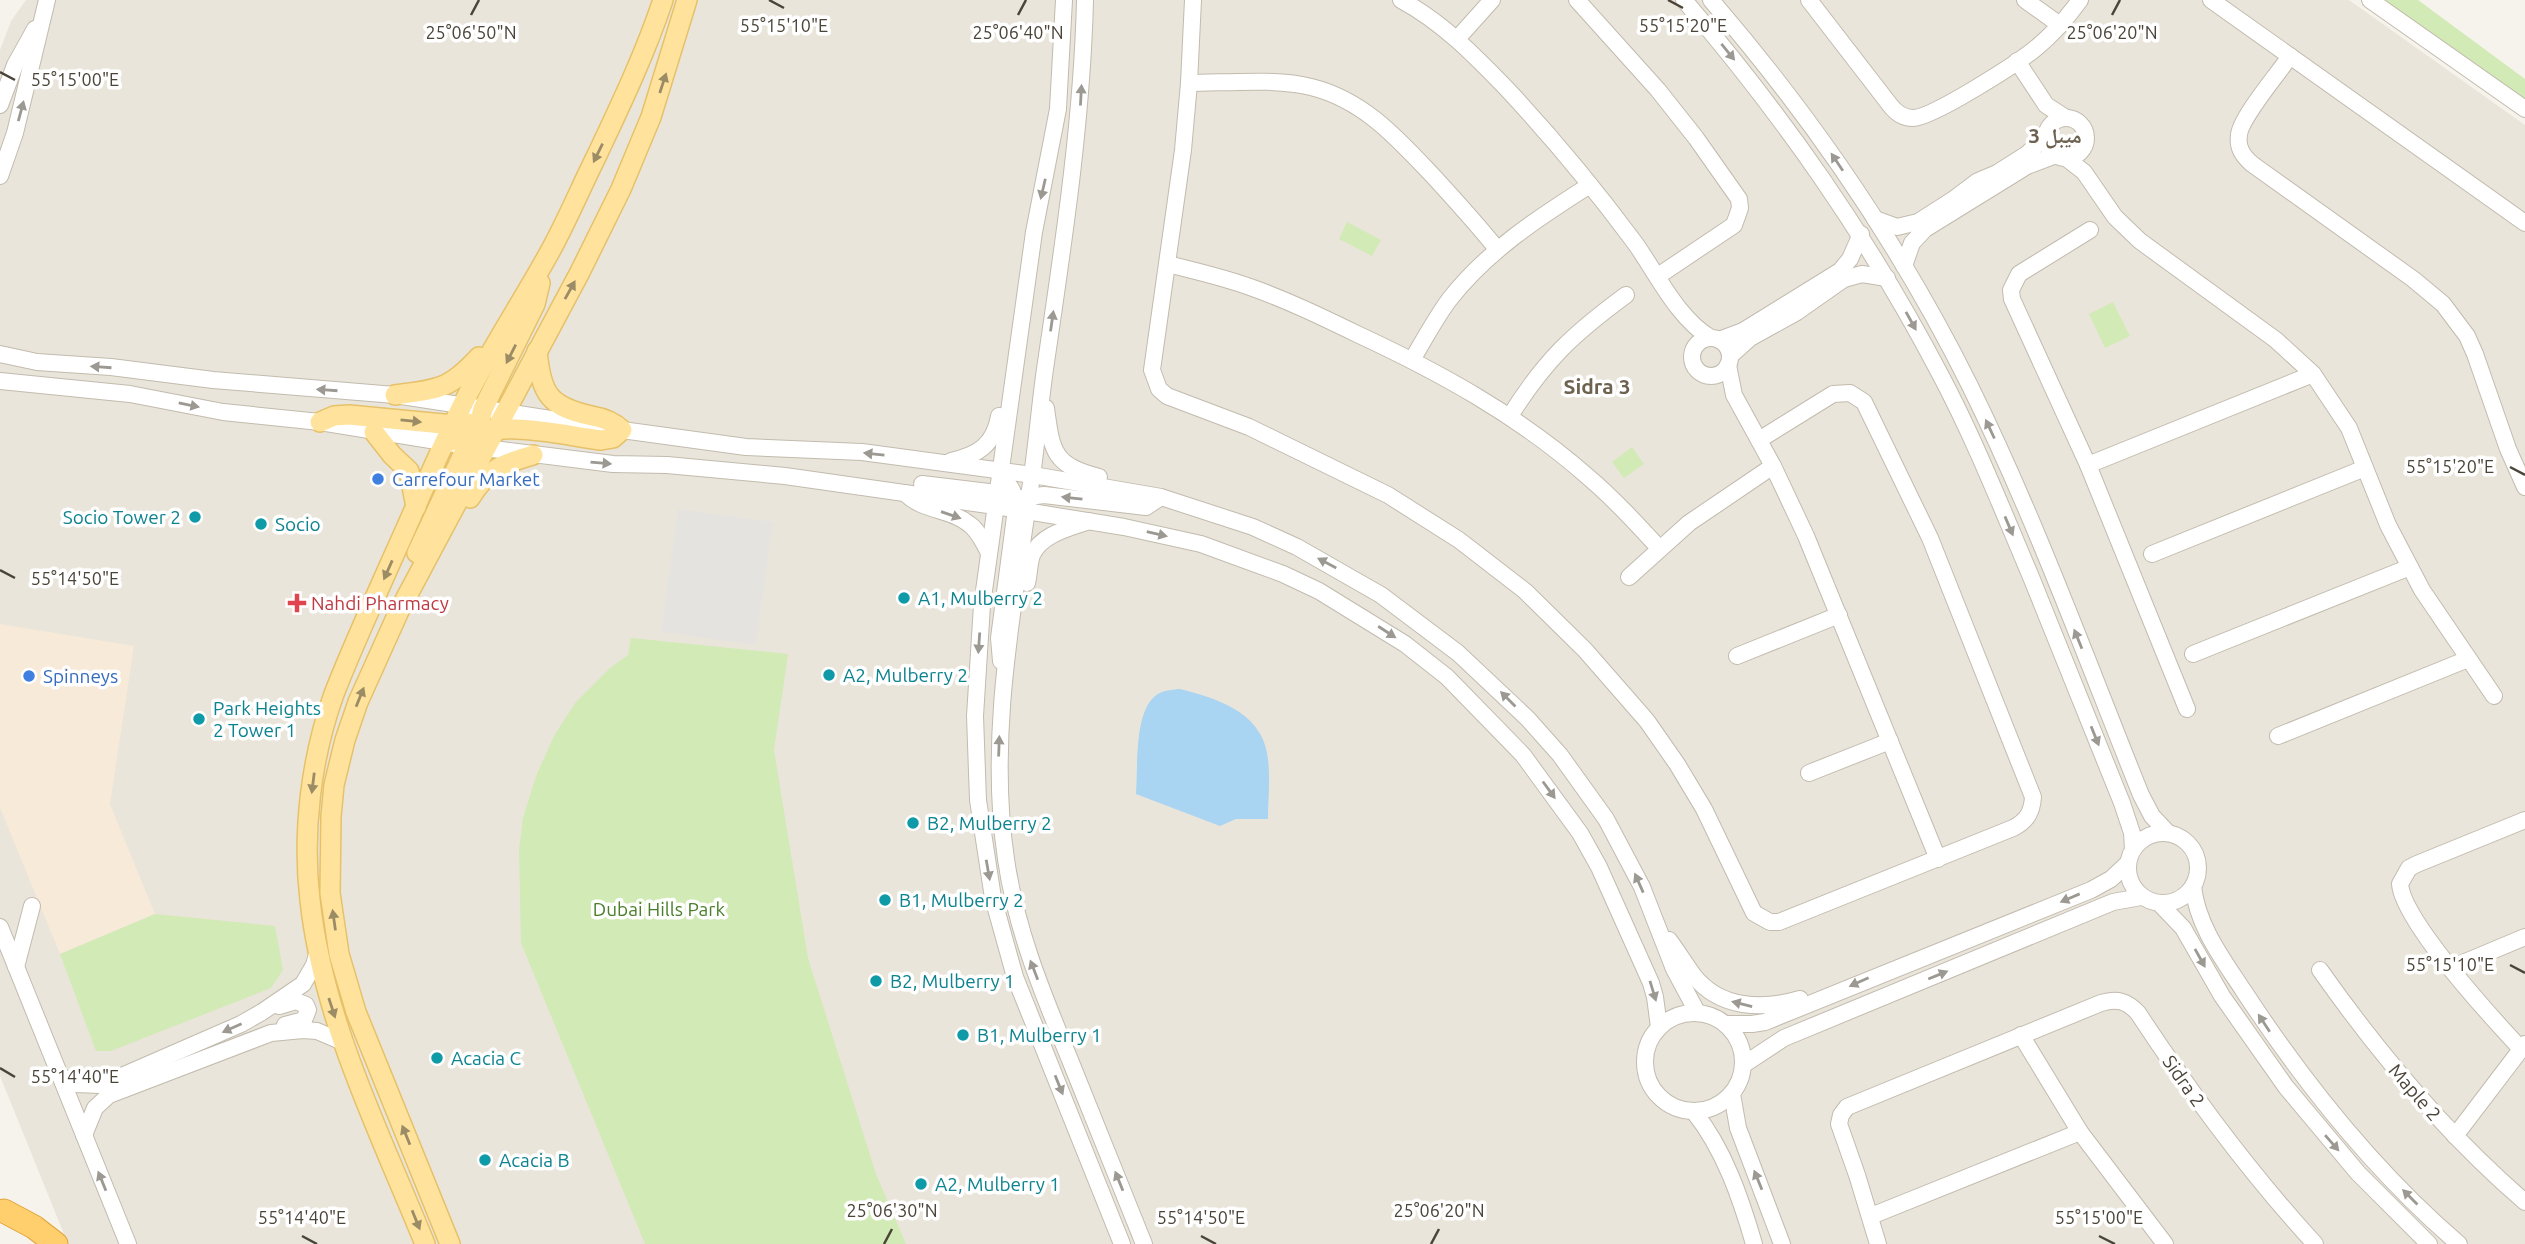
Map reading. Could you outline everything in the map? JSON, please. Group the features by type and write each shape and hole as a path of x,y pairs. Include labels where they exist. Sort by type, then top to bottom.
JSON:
{"highway":[{"path":"2,1209 39,1244"},
{"path":"2,1209 34,1227 56,1244"}],"main road":[{"path":"450,1244 356,1012 341,963 331,893 331,816 334,785 345,740 377,657 448,522 475,429 462,406 501,333 541,268 627,92 649,42 663,0"},
{"path":"425,1244 345,1043 317,954 308,864 309,820 316,759 334,695 416,507 537,350 580,272 638,152 664,81 687,0"},
{"path":"418,575 418,551 535,304 541,268"},
{"path":"395,395 436,389 456,381 501,333"},
{"path":"320,422 334,416 349,415 601,440 613,438 622,430 612,422 573,412 554,402 542,386 537,350"},
{"path":"374,432 409,471 416,507"},
{"path":"448,522 464,507 477,486 492,471 533,455"}],"street":[{"path":"0,176 25,94 47,0"},
{"path":"942,463 976,454 991,441 998,424 1006,382 1015,365 1034,232 1058,109 1064,0"},
{"path":"1084,0 1080,106 1073,182 1032,475 1013,494 988,551 978,647 975,733 978,800 992,898 1015,977 1122,1244"},
{"path":"1193,0 1189,83 1168,264 1152,370 1159,389 1167,396 1249,427 1388,495 1459,540 1525,591 1585,650 1647,721 1704,809 1749,905 1761,918 1770,922 1787,920 2022,824 2032,807 2033,797 1930,538 1869,409 1858,396 1841,392 1833,394 1759,440"},
{"path":"1401,0 1457,39 1516,99 1590,185 1687,318 1727,346 1734,395 1773,466 1839,615 1938,859"},
{"path":"1457,39 1492,0"},
{"path":"1577,0 1658,90 1739,199 1740,208 1734,225 1658,276"},
{"path":"1684,0 1771,106 1861,234 1941,376 1992,485 2122,803 2130,826 2130,882 2141,897"},
{"path":"1711,0 1787,93 1874,219 1904,266 1969,385 1999,447 2141,795 2152,816 2168,833 2185,841 2192,849 2198,867 2193,886 2197,909 2206,931 2270,1032 2304,1077 2374,1161 2459,1244"},
{"path":"1809,0 1890,106 1909,118 1924,116 2033,51 2060,25 2080,0"},
{"path":"2025,0 2060,25"},
{"path":"2211,0 2525,223"},
{"path":"2370,0 2525,109"},
{"path":"0,105 15,65 41,18"},
{"path":"2290,56 2240,128 2240,149 2252,164 2413,279 2450,312 2475,354 2496,416 2525,487"},
{"path":"2017,61 2040,97 2054,111 2082,127 2085,139 2082,149 2089,178"},
{"path":"1189,83 1284,83 1309,86 1336,95 1359,107 1404,145 1497,249"},
{"path":"2040,97 2049,149 2089,178 2115,217 2140,242 2276,340 2326,391 2349,428 2388,525 2410,567 2494,696"},
{"path":"1874,219 1897,227 1918,222 1954,200 1978,181 2027,155 2053,123 2066,118"},
{"path":"1904,266 1917,235 1955,212 1971,211 1992,200 2009,185 2015,174 2036,161 2076,154 2082,149"},
{"path":"1412,360 1450,300 1497,249 1539,217 1590,185"},
{"path":"2090,230 2026,268 2014,281 2011,290 2015,307 2088,465 2187,709"},
{"path":"1695,348 1699,342 1736,335 1846,266 1861,234"},
{"path":"1168,264 1221,277 1283,299 1412,360 1510,416 1587,475 1659,548"},
{"path":"1710,375 1720,373 1750,338 1797,312 1844,279 1862,274 1887,278"},
{"path":"1510,416 1553,355 1588,323 1626,295"},
{"path":"1687,318 1695,348 1693,363 1734,395"},
{"path":"0,354 37,362"},
{"path":"0,360 111,367 213,380 395,395 462,406"},
{"path":"1006,673 1000,656 999,638 1021,382 1015,365"},
{"path":"2088,465 2312,374"},
{"path":"0,381 130,394 223,412 320,422 374,432 475,429 533,455 613,464 720,470 903,492 1044,495 1146,507 1161,497"},
{"path":"1043,389 1051,442 1057,455 1066,465 1102,478 1117,489"},
{"path":"622,430 746,447 862,452 942,463 1013,494 1090,521 1201,544 1283,574 1319,591 1405,644 1447,677 1523,755 1580,833 1612,893 1651,983 1657,1004 1659,1027"},
{"path":"1629,577 1704,511 1773,466"},
{"path":"2152,554 2365,468"},
{"path":"1032,475 1161,497 1208,510 1297,547 1381,595 1458,653 1528,719 1584,786 1625,853 1642,887 1674,969 1697,1012"},
{"path":"851,485 873,478 1013,494"},
{"path":"903,492 920,505 957,516 969,523 988,551"},
{"path":"1013,494 1014,610 1000,728 999,795 1012,895 1030,960 1144,1244"},
{"path":"1014,610 1025,593 1032,556 1041,543 1055,534 1090,521"},
{"path":"2193,654 2410,567"},
{"path":"1737,656 1839,615"},
{"path":"2278,736 2468,659"},
{"path":"1809,773 1890,741"},
{"path":"2455,1136 2523,1047 2451,968 2405,902 2400,884 2409,868 2525,820"},
{"path":"1726,1024 1765,1022 2091,890 2111,878 2148,836 2168,833"},
{"path":"2160,904 2179,900 2193,886"},
{"path":"1743,1065 1784,1038 2113,902 2141,897 2160,904 2183,928 2222,996 2286,1087 2358,1173 2429,1244"},
{"path":"16,967 32,906"},
{"path":"1656,924 1696,978 1724,998 1756,1007 1833,994"},
{"path":"0,928 128,1244"},
{"path":"2451,968 2525,937"},
{"path":"262,1012 303,984 317,954"},
{"name":"Maple 2","path":"2320,970 2382,1053 2455,1136 2525,1202"},
{"name":"Sidra 2","path":"1878,1244 1839,1124 1847,1107 2109,1000 2126,1002 2133,1007 2211,1120 2251,1171 2315,1244"},
{"path":"59,1075 75,1084 101,1085 262,1012 296,1001 306,1005 308,1010 304,1020 284,1025 271,1033 109,1095 95,1108 84,1135"},
{"path":"1697,1012 1713,1016 1726,1024 1740,1042 1743,1065 1742,1075 1732,1094 1721,1103 1694,1112 1677,1108 1662,1100 1651,1086 1645,1069 1646,1052 1659,1027 1677,1015 1697,1012"},
{"path":"271,1033 317,1031 345,1043"},
{"path":"2021,1035 2080,1132 2164,1244"},
{"path":"1732,1094 1738,1128 1782,1244"},
{"path":"1694,1112 1709,1132 1720,1154 1754,1244"},
{"path":"1871,1216 2080,1132"}],"shaded area":[{"path":"26,0 2349,0 2525,125 2525,1244 68,1244 0,1076 0,50 11,21"},
{"path":"678,509 773,522 756,645 661,632"},
{"path":"0,624 134,646 110,804 155,914 60,954 0,808"}],"green space":[{"path":"2377,0 2418,0 2525,79 2525,109"},
{"path":"1347,222 1381,240 1372,256 1339,239"},
{"path":"2113,302 2130,336 2105,348 2089,314"},
{"path":"1632,447 1644,464 1624,478 1612,462"},
{"name":"Dubai Hills Park","path":"631,638 788,654 774,750 808,958 876,1174 906,1244 645,1244 521,943 519,850 523,818 536,776 554,736 575,703 610,668 628,655"},
{"path":"155,914 275,926 283,970 271,988 111,1051 96,1051 60,954"}],"water":[{"path":"1180,689 1222,702 1246,717 1256,727 1267,753 1268,819 1236,819 1220,826 1136,794 1137,757 1143,716 1154,697 1166,691"}],"place":[{"name":"Carrefour Market","path":"378,479"},
{"name":"Socio Tower 2","path":"195,517"},
{"name":"Socio","path":"261,524"},
{"name":"A1, Mulberry 2","path":"904,598"},
{"name":"Nahdi Pharmacy","path":"297,603"},
{"name":"A2, Mulberry 2","path":"829,675"},
{"name":"Spinneys","path":"29,676"},
{"name":"Park Heights 2 Tower 1","path":"199,719"},
{"name":"B2, Mulberry 2","path":"913,823"},
{"name":"B1, Mulberry 2","path":"885,900"},
{"name":"B2, Mulberry 1","path":"876,981"},
{"name":"B1, Mulberry 1","path":"963,1035"},
{"name":"Acacia C","path":"437,1058"},
{"name":"Acacia B","path":"485,1160"},
{"name":"A2, Mulberry 1","path":"921,1184"}],"district":[{"name":"ميبل 3","path":"2055,135"},
{"name":"Sidra 3","path":"1597,386"}]}
